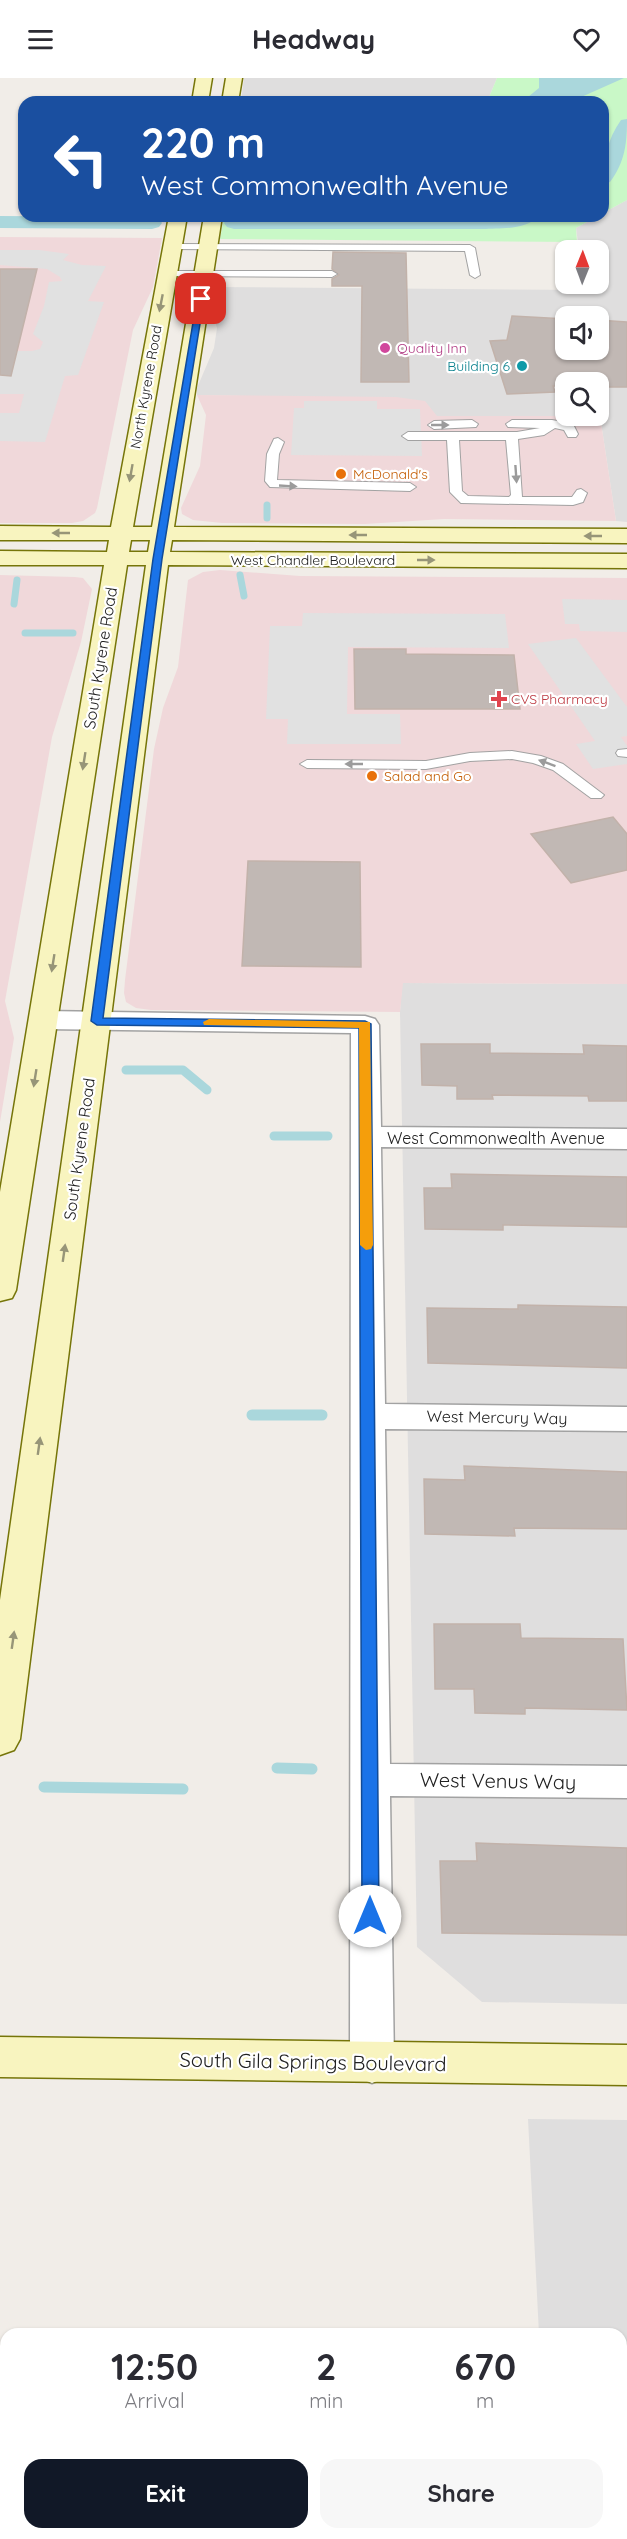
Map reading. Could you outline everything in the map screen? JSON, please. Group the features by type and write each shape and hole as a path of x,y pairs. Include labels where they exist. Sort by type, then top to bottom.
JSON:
{"main road":[{"path":"201,96 204,78"},
{"path":"231,96 234,78"},
{"name":"North Kyrene Road","path":"116,558 177,222"},
{"path":"158,559 212,222"},
{"name":"West Chandler Boulevard","path":"0,533 627,536"},
{"name":"West Chandler Boulevard","path":"0,558 627,561"},
{"name":"South Kyrene Road","path":"0,1290 116,558"},
{"name":"South Kyrene Road","path":"0,1739 158,559"},
{"path":"74,820 105,802 130,771"},
{"name":"South Gila Springs Boulevard","path":"0,2057 627,2065"}],"street":[{"path":"44,1020 365,1024 372,2063"},
{"name":"West Commonwealth Avenue","path":"366,1137 627,1139"},
{"name":"West Mercury Way","path":"367,1416 627,1419"},
{"name":"West Venus Way","path":"369,1780 627,1782"}],"lane":[{"path":"172,247 208,247 309,261 332,274"},
{"path":"167,274 204,274 309,261 470,248 474,275"},
{"path":"472,424 408,430 453,436 552,424 569,427 572,434"},
{"path":"512,430 517,496 512,501"},
{"path":"453,436 456,492 465,500 573,501 579,499 581,493"},
{"path":"278,442 273,454 272,482 274,484 281,486 410,487"},
{"path":"307,764 426,765 470,757 512,755 536,759 558,767 596,795"}],"shaded area":[{"path":"244,78 497,78 490,96 242,96"},
{"path":"627,200 627,522 616,521 602,426 609,426 609,372 555,372 555,416 437,416 284,397 197,395 197,388 214,348 217,328 210,305 211,287 555,290 555,294 609,294 609,240 578,240 576,228 587,222 609,222 609,210"},
{"path":"0,237 162,238 153,287 133,330 97,508 95,513 83,521 0,523"},
{"path":"0,250 39,250 69,254 63,260 82,265 106,266 88,301 104,302 78,375 65,376 45,442 0,441 0,413 19,413 24,394 0,394 0,351 40,349 43,342 33,334 44,306 49,282 62,281 60,277 47,269 0,265"},
{"path":"197,395 396,397 425,401 437,416 555,416 555,426 602,426 616,521 444,519 365,524 222,523 193,520 182,514 181,508 200,466 206,415"},
{"path":"304,401 377,401 377,409 420,409 422,456 291,455 294,408 304,408"},
{"path":"220,570 300,576 627,578 627,984 403,983 400,1012 151,1010 136,1008 126,1002 125,980 154,749 163,708 178,667 188,580 203,572"},
{"path":"0,575 83,578 92,589 81,642 52,737 5,1001 14,1038 0,1122"},
{"path":"562,599 627,600 627,632 580,631 579,624 565,624"},
{"path":"303,613 505,614 509,648 348,647 347,714 400,714 401,744 287,744 288,719 266,719 270,626 302,626"},
{"path":"576,638 627,707 627,736 621,737 627,746 627,764 593,769 576,744 595,741 528,644"},
{"path":"402,983 627,984 627,2004 482,2002 417,1947 400,1012"},
{"path":"528,2119 627,2120 627,2328 539,2328"}],"green space":[{"path":"497,78 627,78 627,200 609,210 609,96 490,96"},
{"path":"223,222 587,222 576,228 577,240 555,240 555,242 220,239"}],"water":[{"path":"539,78 624,78 584,96 529,96 539,88"}],"building":[{"path":"333,252 406,253 409,382 361,382 362,286 332,286 332,279 339,275 332,269"},
{"path":"0,269 37,269 11,376 0,375"},
{"path":"512,316 555,318 555,360 609,360 609,321 627,322 627,387 609,387 609,372 555,372 555,386 553,386 555,392 507,394 490,341 507,340"},
{"name":"CVS Pharmacy","path":"354,649 406,649 406,654 514,655 520,709 355,709"},
{"path":"613,817 627,834 627,870 571,883 531,834"},
{"path":"248,861 360,862 361,967 242,966"},
{"path":"421,1044 490,1044 490,1053 584,1054 583,1045 627,1046 627,1101 589,1101 588,1096 492,1095 493,1099 457,1099 457,1086 422,1085"},
{"path":"451,1174 627,1177 627,1227 503,1225 503,1230 425,1229 424,1188 452,1188"},
{"path":"518,1305 627,1307 627,1368 428,1363 427,1308 518,1309"},
{"path":"464,1466 627,1472 627,1529 514,1528 515,1536 425,1534 424,1479 465,1480"},
{"path":"434,1624 520,1624 521,1638 623,1639 627,1710 525,1708 525,1714 475,1713 474,1689 435,1689"},
{"path":"476,1843 627,1848 627,1935 442,1933 440,1861 477,1861"}],"waterway":[{"path":"609,170 627,124"},
{"path":"0,222 152,223"},
{"path":"234,223 498,222"},
{"path":"267,505 267,518"},
{"path":"240,575 244,596"},
{"path":"14,604 17,580"},
{"path":"25,633 73,633"},
{"path":"126,1070 183,1070 207,1090"},
{"path":"274,1136 328,1136"},
{"path":"252,1415 322,1415"},
{"path":"277,1768 312,1769"},
{"path":"44,1787 183,1789"}],"slow traffic":[{"path":"209,1022 365,1024 366,1245"}],"place":[{"name":"Quality Inn","path":"385,348"},
{"name":"Building 6","path":"522,366"},
{"name":"McDonald's","path":"341,474"},
{"name":"CVS Pharmacy","path":"499,699"},
{"name":"Salad and Go","path":"372,776"}],"route":[{"path":"201,299 158,559 97,1021 365,1024 370,1916"}]}
